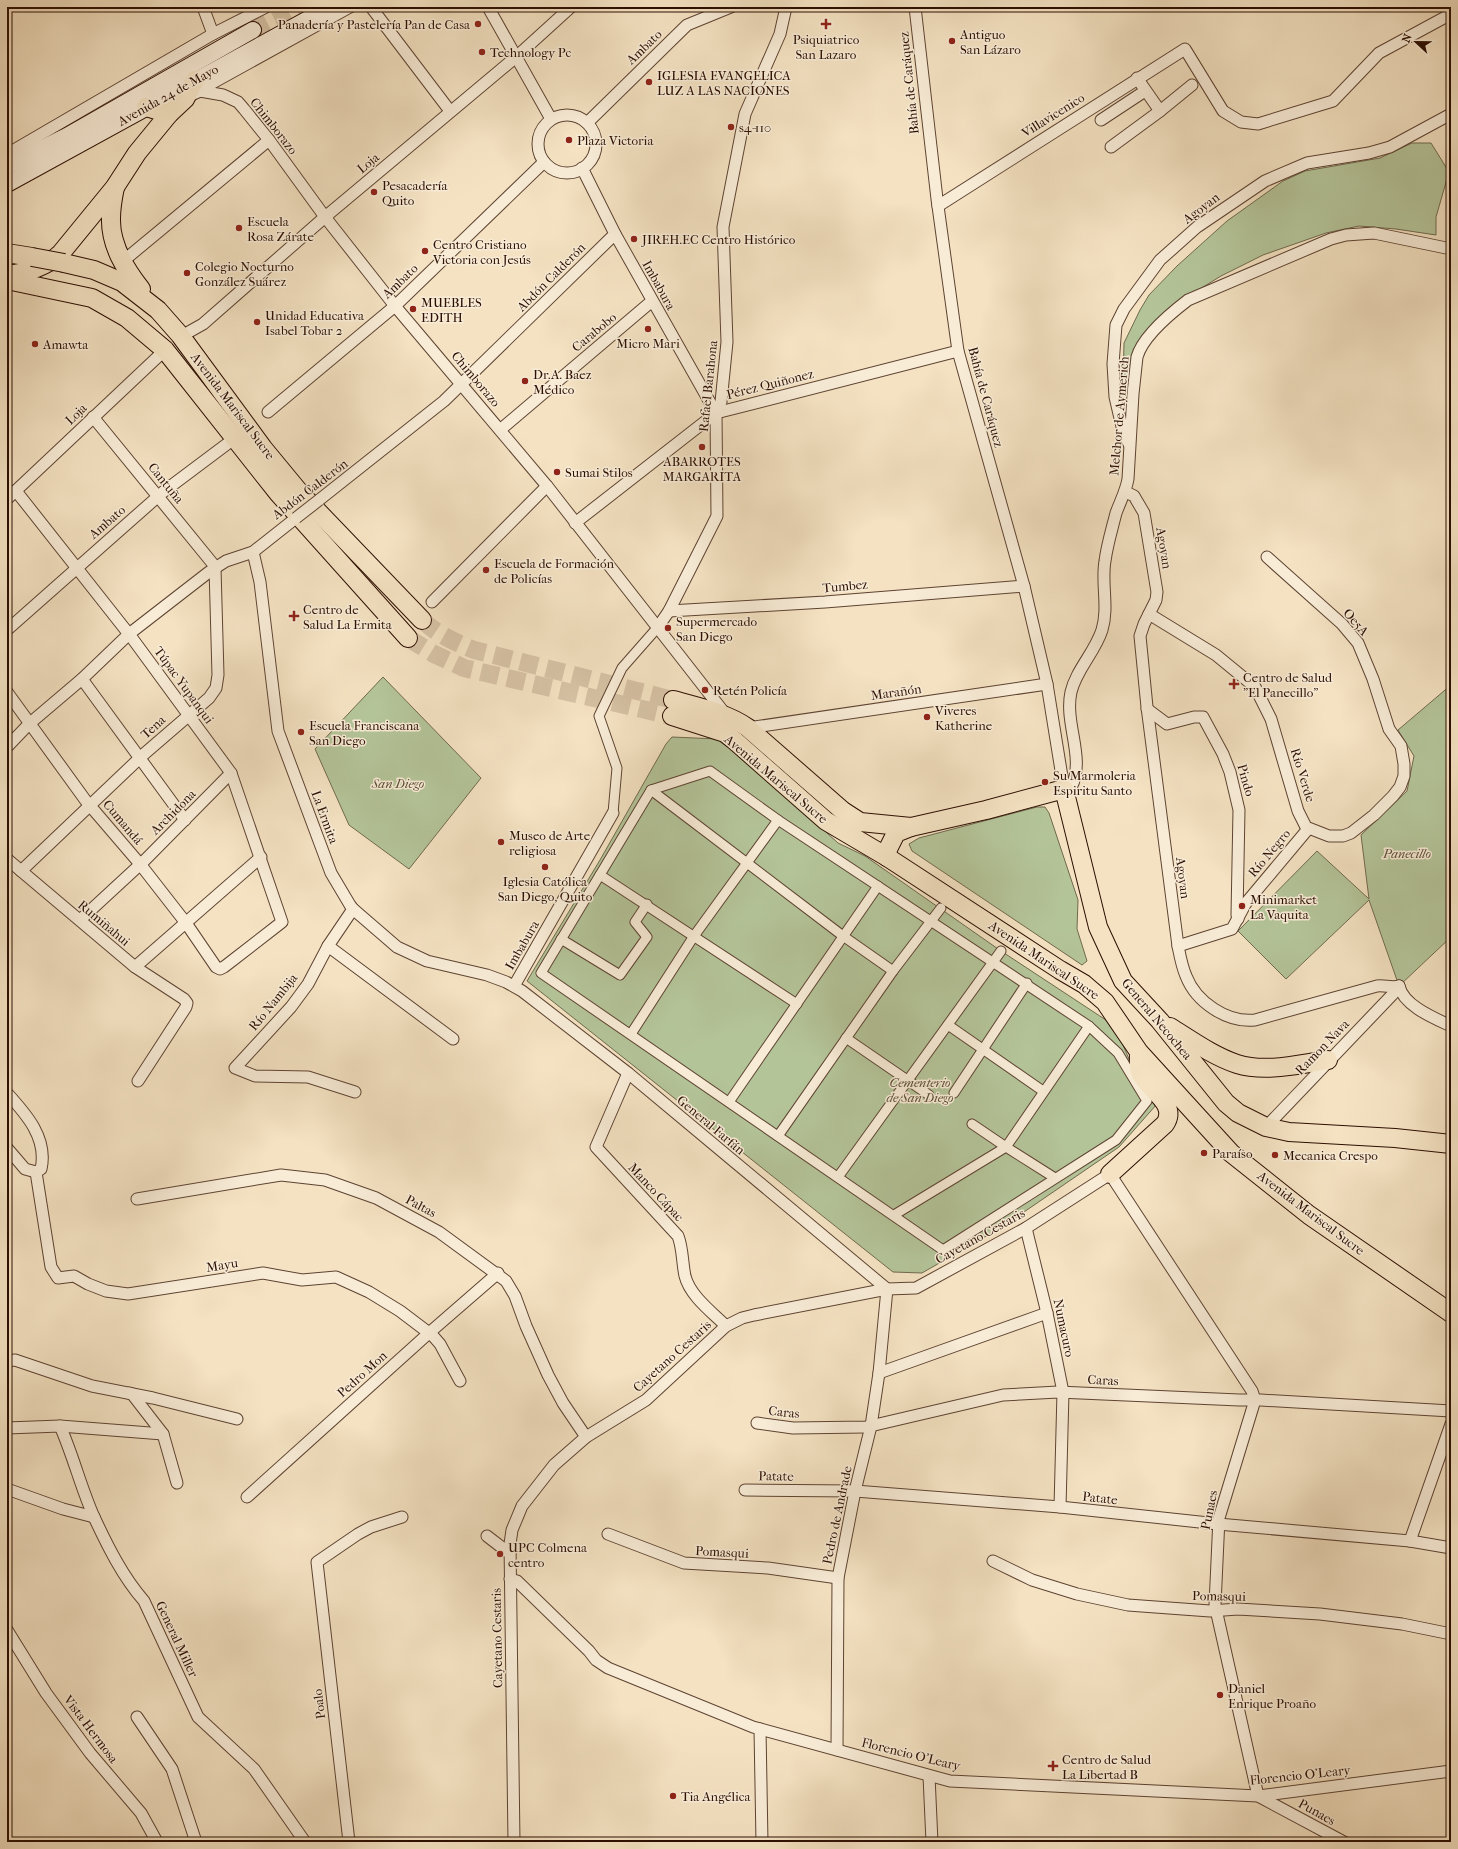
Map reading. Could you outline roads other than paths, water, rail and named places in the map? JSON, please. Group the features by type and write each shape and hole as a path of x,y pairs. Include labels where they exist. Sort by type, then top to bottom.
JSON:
{"main road":[{"name":"Avenida 24 de Mayo","path":"7,184 146,107 193,90 330,7"},
{"name":"Avenida 24 de Mayo","path":"7,166 67,136 253,30"},
{"path":"7,275 37,268 56,258 115,187 137,153 169,114 193,90"},
{"path":"146,107 169,114"},
{"path":"115,187 111,219 115,243 122,262 132,278 158,310"},
{"name":"Avenida Mariscal Sucre","path":"7,253 94,270 122,282 158,310 180,335 263,448 301,494 422,620"},
{"name":"Avenida Mariscal Sucre","path":"7,280 92,298 127,318 165,350 278,493 408,638"},
{"name":"Avenida Mariscal Sucre","path":"911,827 860,822 843,811 748,728 729,718 673,708 725,733 743,747 826,821 887,857 1096,993 1105,1002 1139,1052 1231,1153 1308,1215 1451,1313"},
{"path":"887,857 888,849 896,833 911,827 986,810 1064,789"},
{"name":"General Necochea","path":"1064,789 1098,927 1123,981 1160,1021 1226,1103 1238,1114 1266,1127 1289,1132 1396,1138 1451,1144"},
{"path":"1160,1021 1226,1060 1238,1064 1251,1067 1276,1068 1328,1060"},
{"path":"1110,1174 1165,1124 1169,1117 1168,1108 1140,1072 1139,1052"}],"street":[{"path":"203,7 213,34"},
{"path":"7,154 213,34 266,7"},
{"name":"Avenida 24 de Mayo","path":"193,90 352,7"},
{"path":"371,7 450,111"},
{"path":"488,7 552,119"},
{"name":"Loja","path":"180,335 187,334 203,324 325,217 516,57 571,7"},
{"name":"Ambato","path":"587,123 687,25 731,7"},
{"name":"Rafael Barahona","path":"613,813 617,768 599,716 622,668 658,627 669,611 718,512 716,413 722,402 727,342 723,227 745,114 780,34 786,7"},
{"name":"Bahía de Caráquez","path":"915,7 938,206 958,351 1024,586 1047,684 1064,789"},
{"name":"Villavicenico","path":"938,206 1137,78 1185,49 1223,111 1240,122 1258,124 1333,101 1379,53 1451,14"},
{"path":"1137,78 1160,111"},
{"path":"1111,147 1192,85"},
{"name":"Chimborazo","path":"193,90 223,95 238,102 269,140 325,217 395,306 547,486 729,718"},
{"path":"1101,120 1145,91"},
{"path":"570,114 579,117 587,123 595,138 596,146 589,162 574,172 562,172 550,168 544,162 539,153 539,134 544,125 560,115 570,114"},
{"name":"Agoyan","path":"1130,446 1124,431 1115,397 1113,364 1116,325 1124,309 1160,260 1197,227 1265,181 1307,163 1368,153 1390,147 1451,114"},
{"path":"122,262 269,140"},
{"name":"Ambato","path":"268,412 395,306 544,162"},
{"name":"Imbabura","path":"582,168 614,234 716,413"},
{"name":"Melchor de Aymerich","path":"1064,789 1071,788 1076,775 1070,714 1071,692 1075,680 1090,656 1102,630 1105,609 1104,562 1117,513 1126,492 1133,394 1139,352 1160,325 1188,300 1316,244 1346,235 1374,233 1451,249"},
{"name":"Abdón Calderón","path":"7,747 29,724 82,678 129,634 215,568 226,561 253,552 444,401 614,234"},
{"name":"Carabobo","path":"500,430 652,302"},
{"name":"Loja","path":"7,500 165,350"},
{"name":"Pérez Quiñonez","path":"575,523 716,413 958,351"},
{"name":"Cantuña","path":"93,417 159,496 215,568"},
{"name":"Ambato","path":"7,630 159,496 231,441"},
{"path":"432,602 547,486"},
{"name":"Túpac Yupanqui","path":"16,491 78,567 231,773 282,922 220,969"},
{"name":"Agoyan","path":"1126,492 1134,496 1144,513 1157,592 1156,600 1141,630 1140,636 1147,709 1178,946 1186,976 1192,989 1218,1012 1244,1021 1255,1020 1377,986 1382,985 1391,988 1399,986"},
{"name":"La Ermita","path":"253,552 260,582 278,731 331,873 353,909 397,946 426,961 487,975 514,986"},
{"name":"Oe5A","path":"1267,557 1342,624 1358,643 1373,679 1389,729 1401,746 1404,764 1404,776 1400,787 1374,815 1351,833 1343,836 1329,836 1308,829"},
{"name":"Tena","path":"21,871 140,758 187,715 209,698 216,688 218,675 215,568"},
{"name":"Tumbez","path":"669,611 825,602 1024,586"},
{"name":"Río Verde","path":"1149,614 1216,655 1255,687 1271,719 1298,811 1308,829"},
{"path":"82,678 186,820"},
{"name":"Marañón","path":"748,728 1047,684"},
{"name":"Cumandá","path":"7,692 29,724 90,805 140,864 186,923 216,967 220,969"},
{"name":"Pindo","path":"1147,709 1167,724 1202,716 1223,754 1230,772 1239,810 1236,915 1238,919"},
{"path":"710,771 778,820 1089,1026 1118,1053 1147,1102 1116,1140 943,1250 541,973 651,790 710,771"},
{"name":"Archidona","path":"80,920 186,820 231,773"},
{"path":"651,790 843,936 893,971"},
{"name":"Imbabura","path":"514,986 613,813"},
{"path":"631,1034 694,936 748,864 778,820"},
{"name":"Río Negro","path":"1178,946 1229,931 1238,919 1246,903 1308,829"},
{"path":"135,968 261,857"},
{"name":"Rumiñahui","path":"7,860 80,920 135,968 187,1002 186,1007 138,1081"},
{"path":"600,875 647,904 797,1004"},
{"path":"729,1102 878,886"},
{"path":"561,939 620,975 647,937 635,922 647,904"},
{"path":"778,1136 893,971 941,908"},
{"name":"Río Nambija","path":"353,909 328,946 308,984 291,1007 235,1068 254,1076 308,1077 355,1092"},
{"path":"328,946 453,1039"},
{"path":"838,1177 1001,951"},
{"path":"954,1093 1026,983"},
{"name":"General Farfán","path":"514,986 628,1074 888,1289"},
{"path":"1399,986 1401,994 1415,1006 1451,1026"},
{"name":"Ramon Nava","path":"1266,1127 1399,986"},
{"path":"948,1025 1043,1091"},
{"path":"894,1215 1006,1148 1043,1091 1089,1026"},
{"path":"846,1038 929,1095"},
{"name":"Manco Cápac","path":"628,1074 596,1147 678,1236 682,1248 685,1276 694,1294 726,1326"},
{"path":"7,1093 28,1116 36,1131 43,1160 41,1169 36,1172 25,1169 7,1148"},
{"path":"972,1124 1006,1148 1055,1178"},
{"name":"Mayu","path":"36,1172 51,1267 58,1278 74,1276 88,1284 106,1291 128,1294 263,1273 302,1280 336,1277 369,1292 400,1311 429,1333 440,1344 460,1381"},
{"path":"1110,1174 1248,1384 1255,1400"},
{"name":"Cayetano Cestaris","path":"514,1842 509,1553 512,1530 525,1501 554,1465 586,1438 646,1400 726,1326 742,1318 754,1315 888,1289 916,1288 1026,1228 1110,1174"},
{"name":"Paltas","path":"137,1199 281,1175 325,1180 376,1198 439,1232 498,1273 506,1281 515,1296 526,1326 548,1375 563,1403 586,1438"},
{"name":"Numacuro","path":"1026,1228 1047,1313 1063,1392 1060,1508"},
{"name":"Pedro Mon","path":"247,1497 498,1273"},
{"name":"Pedro de Andrade","path":"837,1750 838,1578 855,1491 871,1426 879,1373 888,1289"},
{"path":"879,1373 1047,1313"},
{"path":"7,1361 15,1360 92,1386 128,1392 237,1419"},
{"path":"128,1392 132,1394 163,1434 178,1484"},
{"name":"Caras","path":"757,1423 800,1428 871,1426 1003,1395 1063,1392 1255,1400 1451,1412"},
{"name":"Punaes","path":"1255,1400 1218,1524 1216,1610 1258,1796 1344,1842"},
{"path":"1410,1541 1451,1424"},
{"path":"7,1428 60,1426 163,1434"},
{"name":"General Miller","path":"60,1426 94,1517 122,1572 144,1601 198,1717 254,1769 305,1842"},
{"path":"7,1489 63,1509 94,1517"},
{"name":"Patate","path":"745,1490 855,1491 1060,1508 1410,1541 1451,1548"},
{"name":"Poalo","path":"349,1842 317,1562 370,1527 402,1517"},
{"name":"Pomasqui","path":"608,1534 684,1563 768,1568 838,1578"},
{"path":"487,1536 509,1553"},
{"name":"Pomasqui","path":"993,1561 1032,1580 1128,1605 1320,1614 1402,1624 1451,1634"},
{"name":"Florencio O'Leary","path":"510,1579 517,1581 589,1651 596,1660 608,1668 760,1729 950,1781 1258,1796 1451,1771"},
{"name":"Vista Hermosa","path":"7,1630 46,1693 90,1753 142,1814 157,1842"},
{"path":"136,1717 172,1770 196,1842"},
{"path":"760,1729 762,1842"},
{"path":"929,1776 932,1842"}],"tunnel":[{"path":"253,30 297,7"},
{"path":"422,620 440,634 474,650 673,700"},
{"path":"408,638 434,654 464,668 672,716"}],"place":[{"name":"Panadería y Pastelería Pan de Casa","path":"478,24"},
{"name":"Psiquiatrico San Lazaro","path":"826,24"},
{"name":"Antiguo San Lázaro","path":"952,41"},
{"name":"Technology Pc","path":"482,52"},
{"name":"IGLESIA EVANGELICA LUZ A LAS NACIONES","path":"649,82"},
{"name":"s4-110","path":"731,127"},
{"name":"Plaza Victoria","path":"569,140"},
{"name":"Pesacadería Quito","path":"374,192"},
{"name":"Escuela Rosa Zárate","path":"239,228"},
{"name":"JIREH.EC Centro Histórico","path":"634,239"},
{"name":"Centro Cristiano Victoria con Jesús","path":"425,251"},
{"name":"Colegio Nocturno González Suárez","path":"187,273"},
{"name":"MUEBLES EDITH","path":"413,309"},
{"name":"Unidad Educativa Isabel Tobar 2","path":"257,322"},
{"name":"Micro Mari","path":"648,329"},
{"name":"Amawta","path":"35,344"},
{"name":"Dr.A. Baez Médico","path":"525,381"},
{"name":"ABARROTES MARGARITA","path":"702,447"},
{"name":"Sumai Stilos","path":"557,472"},
{"name":"Escuela de Formación de Policías","path":"486,570"},
{"name":"Centro de Salud La Ermita","path":"294,616"},
{"name":"Supermercado San Diego","path":"668,628"},
{"name":"Centro de Salud \"El Panecillo\"","path":"1234,684"},
{"name":"Retén Policía","path":"705,690"},
{"name":"Viveres Katherine","path":"927,717"},
{"name":"Escuela Franciscana San Diego","path":"301,732"},
{"name":"Su Marmoleria Espiritu Santo","path":"1045,782"},
{"name":"Museo de Arte religiosa","path":"501,842"},
{"name":"Iglesia Católica San Diego, Quito","path":"545,867"},
{"name":"Minimarket La Vaquita","path":"1242,906"},
{"name":"Paraíso","path":"1204,1153"},
{"name":"Mecanica Crespo","path":"1275,1155"},
{"name":"UPC Colmena centro","path":"500,1554"},
{"name":"Daniel Enrique Proaño","path":"1220,1695"},
{"name":"Centro de Salud La Libertad B","path":"1053,1766"},
{"name":"Tia Angélica","path":"673,1796"}],"park label":[{"name":"San Diego","path":"398,783"},
{"name":"Panecillo","path":"1407,853"},
{"name":"Cementerio de San Diego","path":"920,1090"}]}
